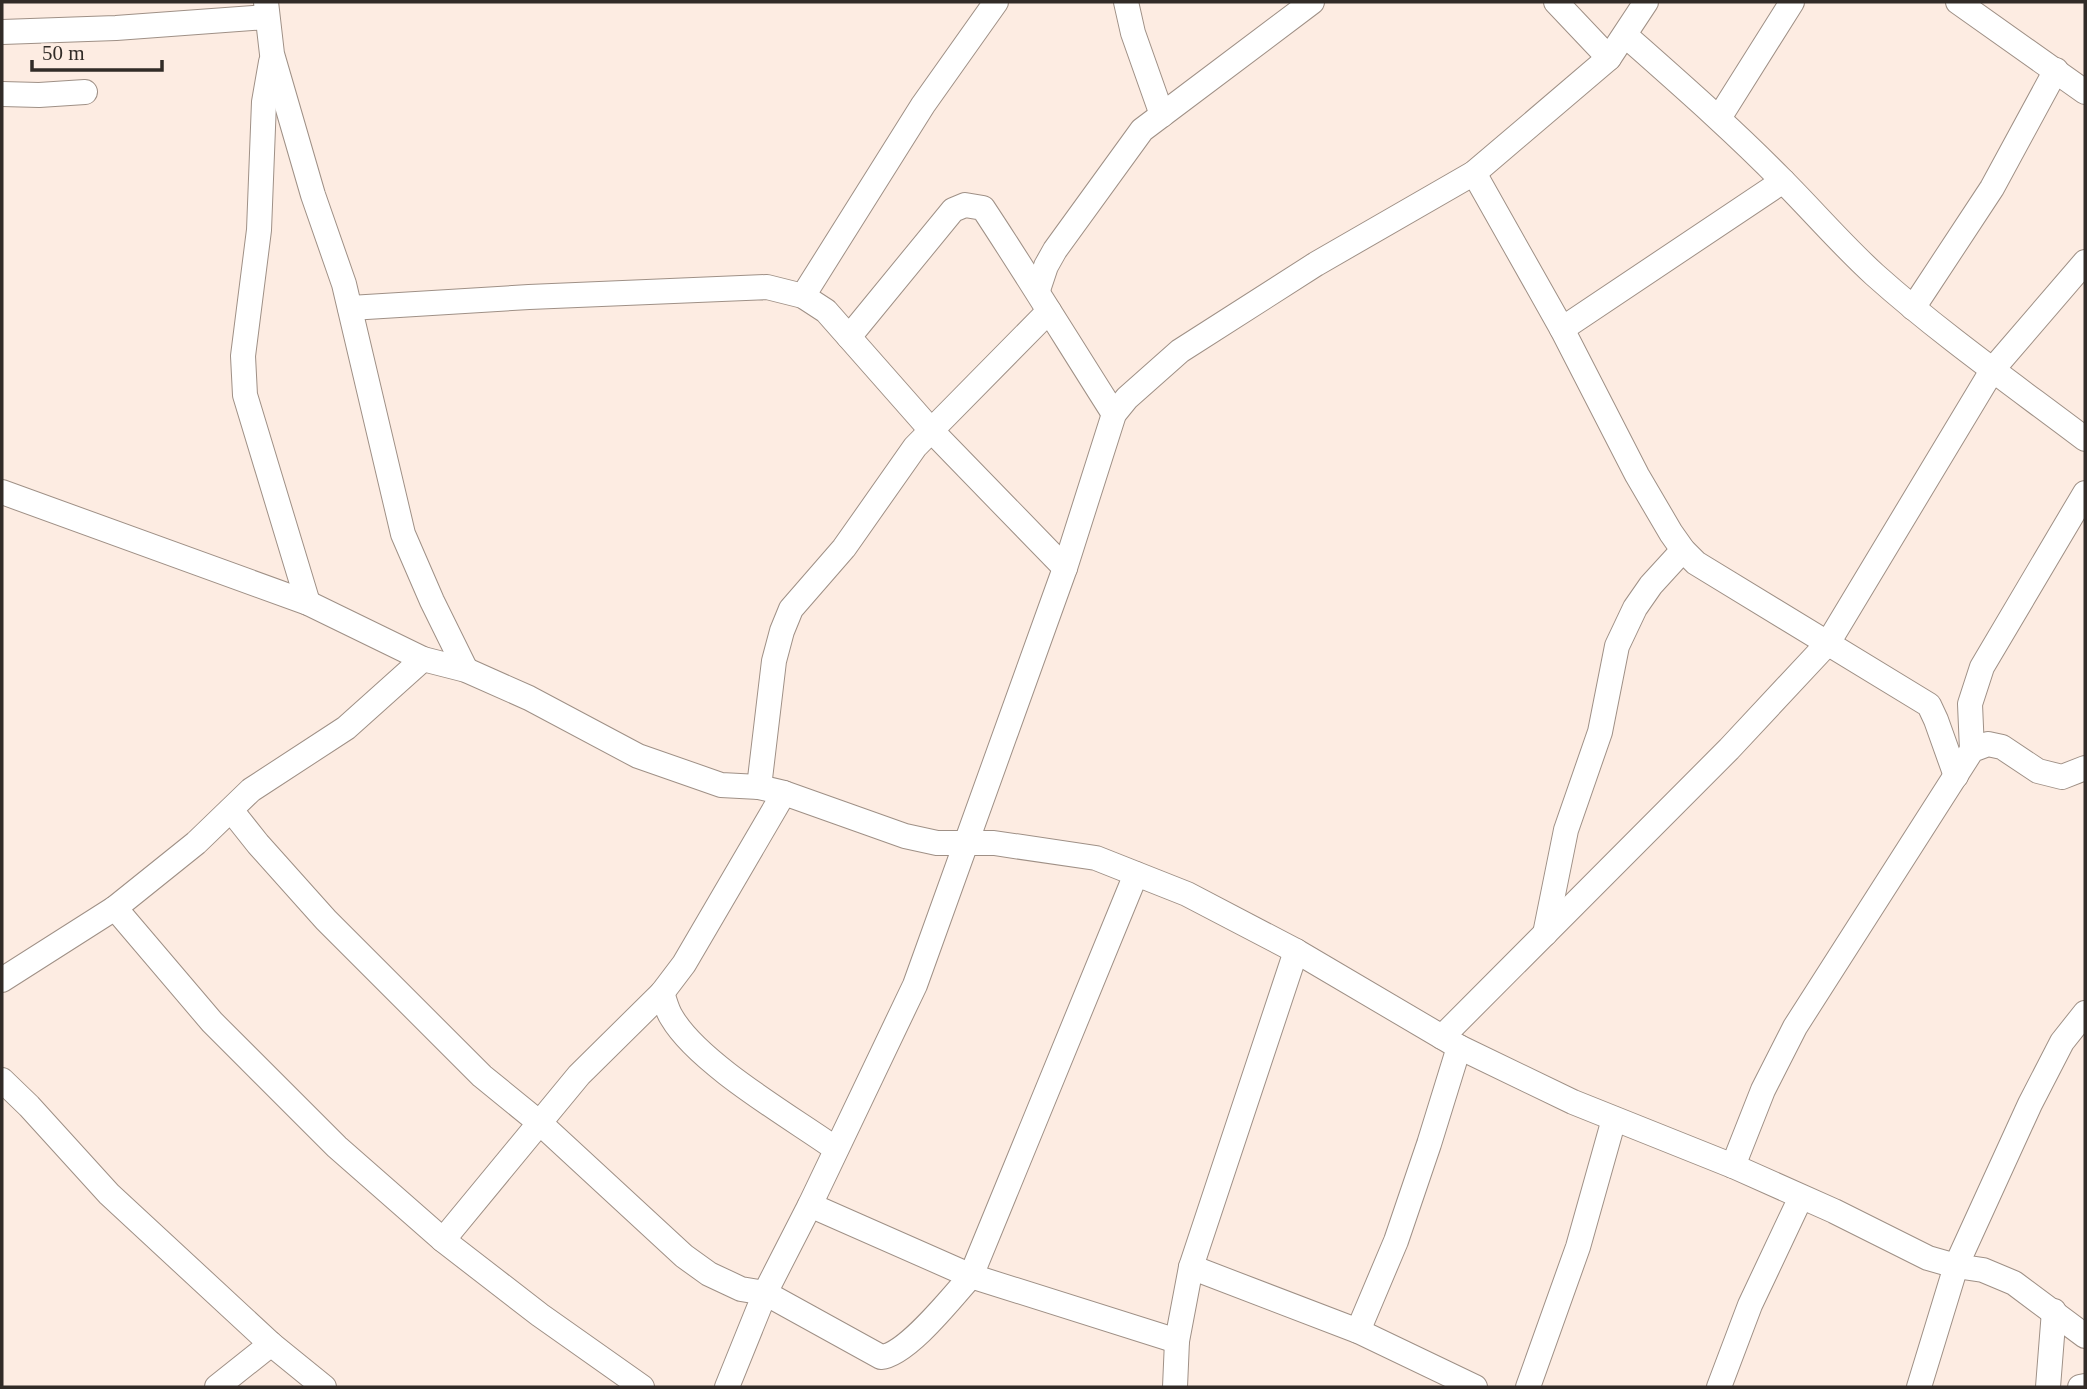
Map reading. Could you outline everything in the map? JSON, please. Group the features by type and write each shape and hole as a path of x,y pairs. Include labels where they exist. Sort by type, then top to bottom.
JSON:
{"street":[{"path":"803,296 923,105 996,2"},
{"path":"1126,2 1133,33 1162,115"},
{"path":"759,787 774,661 791,609 844,548 887,489 902,463 1043,301 1046,266 1055,250 1142,130 1312,2"},
{"path":"1556,2 1609,58"},
{"path":"727,1387 765,1293 915,985 1065,568 1114,414 1127,398 1180,351 1316,264 1474,173 1609,58 1646,2"},
{"path":"1719,118 1792,2"},
{"path":"1958,2 2085,92"},
{"path":"2,32 116,28 266,9 272,54 313,195 344,284 403,534 466,670"},
{"path":"1625,35 1719,118 1845,247 1913,308 2085,439"},
{"path":"272,54 264,102 259,230 243,356 245,396 308,603"},
{"path":"1913,308 1992,188 2056,70"},
{"path":"2,94 85,92"},
{"path":"1474,173 1562,329 1637,475 1683,550 1696,563 1929,705 1956,776"},
{"path":"1562,329 1783,181"},
{"path":"849,337 953,210 965,205 983,208 1114,414"},
{"path":"1358,1331 1396,1241 1429,1144 1450,1042 1545,934 1729,749 1828,643 1993,369 2085,262"},
{"path":"350,308 768,287 803,296 826,311 930,429 1065,568"},
{"path":"2,492 308,603 422,659 466,670 529,698 638,756 721,785 759,787 784,793 905,836 937,843 994,843 1096,858 1187,894 1296,951 1450,1042 1573,1102 1801,1196 1928,1258 1983,1270 2014,1283 2085,1336"},
{"path":"1733,1166 1763,1090 1795,1027 1972,750 1969,704 1982,667 2085,493"},
{"path":"1545,934 1566,830 1600,732 1618,646 1635,608 1651,585 1683,550"},
{"path":"2,980 115,908 196,844 251,790 346,727 422,659"},
{"path":"1972,750 1988,744 2002,747 2038,771 2062,777 2085,768"},
{"path":"443,1240 579,1076 662,993 684,964 784,793"},
{"path":"231,810 326,920 482,1076 541,1124 684,1256 709,1274 741,1289 765,1293 881,1357 890,1356 924,1328 971,1276 1136,874"},
{"path":"115,908 212,1022 337,1147 443,1240 540,1315 642,1387"},
{"path":"1175,1387 1177,1341 1191,1267 1296,951"},
{"path":"662,993 670,1016 682,1033 721,1069 836,1149"},
{"path":"1919,1387 1956,1266 2030,1104 2062,1042 2085,1013"},
{"path":"2,1080 109,1194 271,1344 324,1387"},
{"path":"1528,1387 1578,1247 1614,1119"},
{"path":"1719,1387 1750,1306 1801,1196"},
{"path":"810,1205 971,1276 1177,1341"},
{"path":"1191,1267 1358,1331 1475,1387"},
{"path":"2048,1387 2053,1311"},
{"path":"218,1387 271,1344"}]}
